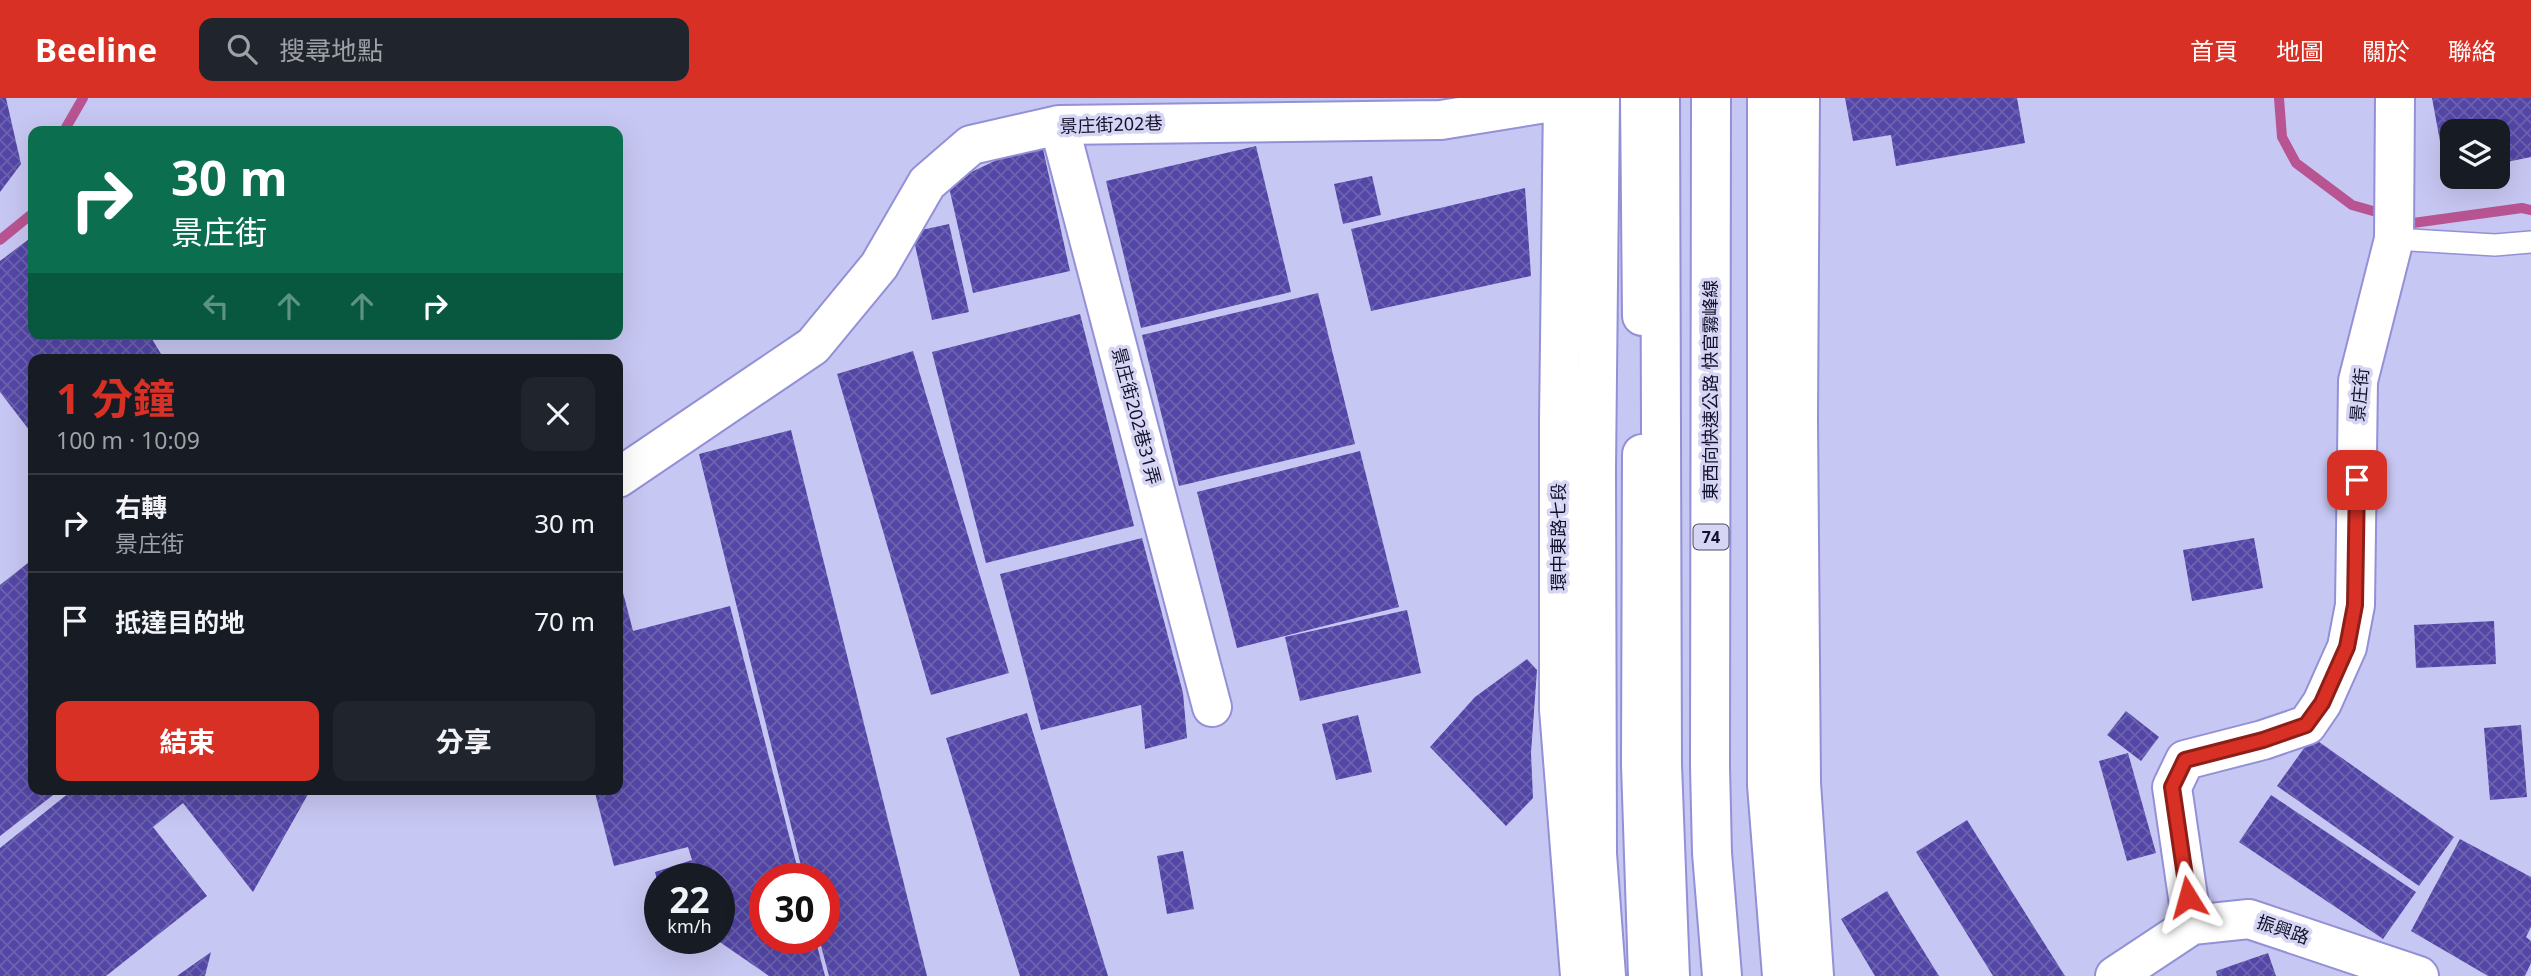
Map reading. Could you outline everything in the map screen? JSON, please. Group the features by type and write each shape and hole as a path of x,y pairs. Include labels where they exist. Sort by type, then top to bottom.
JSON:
{"main road":[{"path":"1640,98 1643,391 1641,765 1648,976"},
{"path":"1661,98 1661,751 1670,976"},
{"name":"東西向快速公路 快官霧峰線","path":"1711,98 1710,767 1712,853 1722,976"},
{"path":"1724,98 1727,857 1739,976"},
{"path":"1767,98 1767,785 1782,976"},
{"path":"1800,98 1798,432 1801,783 1814,976"},
{"name":"景庄街","path":"2192,925 2172,787 2185,760 2263,740 2306,725 2322,703 2347,647 2355,605 2358,381 2394,239 2395,98"},
{"path":"1576,99 1597,854 1606,976"},
{"name":"景庄街202巷","path":"623,475 813,346 879,266 927,183 971,145 1059,125 1441,120 1576,99"},
{"name":"環中東路七段","path":"1576,99 1559,422 1559,709 1580,976"},
{"name":"景庄街202巷31弄","path":"1059,125 1212,707"},
{"name":"振興路","path":"2115,976 2192,925 2249,919 2419,976"}],"lane":[{"path":"2394,239 2495,245 2531,242"}],"building":[{"path":"0,98 6,98 21,164 0,192"},
{"path":"1845,98 2017,98 2025,143 1896,166 1891,135 1853,141"},
{"path":"2432,98 2531,98 2531,157 2510,161 2510,119 2440,119 2440,141"},
{"path":"1256,146 1291,292 1141,328 1106,181"},
{"path":"1043,149 1070,271 973,293 948,183 1001,158"},
{"path":"1372,176 1381,215 1343,224 1334,184"},
{"path":"1525,188 1531,276 1371,311 1351,229"},
{"path":"949,224 969,312 932,320 912,232"},
{"path":"28,240 28,340 153,340 161,354 28,354 28,428 0,392 0,261"},
{"path":"1318,293 1355,444 1179,486 1142,335"},
{"path":"1080,314 1134,526 986,563 932,352"},
{"path":"913,351 1009,673 931,695 837,374"},
{"path":"791,430 927,976 829,976 823,954 840,954 840,863 800,863 699,454"},
{"path":"1360,451 1399,607 1237,648 1197,492"},
{"path":"1142,538 1183,693 1187,738 1145,749 1141,705 1041,730 1000,574"},
{"path":"2254,538 2263,588 2192,601 2183,550"},
{"path":"28,563 28,795 53,795 0,836 0,585"},
{"path":"623,593 633,631 730,606 796,863 749,863 749,954 819,954 825,976 769,976 735,953 735,863 683,863 692,860 688,847 614,866 596,795 623,795"},
{"path":"1407,610 1421,673 1300,701 1285,637"},
{"path":"2494,621 2496,664 2416,668 2414,625"},
{"path":"1527,659 1537,670 1531,753 1533,798 1506,826 1430,747 1475,697"},
{"path":"2126,711 2159,737 2141,761 2107,735"},
{"path":"1027,713 1108,976 1020,976 991,885 946,738"},
{"path":"1358,715 1372,772 1336,780 1322,724"},
{"path":"2521,725 2527,797 2490,800 2484,728"},
{"path":"2312,737 2454,837 2419,886 2277,786"},
{"path":"2128,753 2156,853 2127,861 2099,761"},
{"path":"66,795 308,795 253,892 183,803 153,827 207,896 106,976 0,976 0,848"},
{"path":"2271,795 2416,892 2383,939 2239,842"},
{"path":"1967,820 2065,976 1993,976 1916,852"},
{"path":"2460,839 2531,877 2531,927 2526,937 2531,941 2531,963 2525,976 2488,976 2411,931"},
{"path":"1183,851 1194,909 1167,914 1157,856"},
{"path":"1887,891 1939,976 1875,976 1841,919"},
{"path":"211,952 205,976 177,976"},
{"path":"2268,953 2276,976 2217,976 2216,971"}],"waterway":[{"path":"67,126 83,98"},
{"path":"2279,98 2282,137 2296,163 2352,205 2387,215"},
{"path":"2402,220 2413,223 2522,208 2531,210"},
{"path":"0,240 28,217"}],"route":[{"path":"2188,897 2172,787 2185,760 2263,740 2306,725 2322,703 2347,647 2355,605 2357,480"}]}
